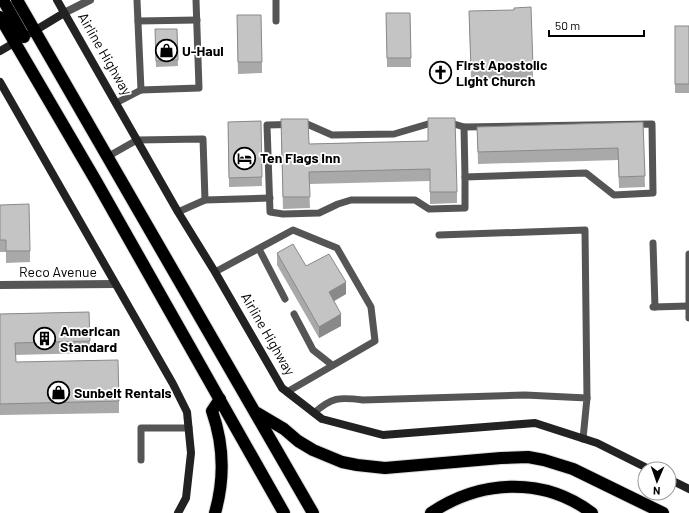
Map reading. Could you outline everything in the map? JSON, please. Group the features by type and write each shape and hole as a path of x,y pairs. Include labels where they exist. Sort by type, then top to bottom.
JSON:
{"highway":[{"path":"3,0 25,37 220,399 284,513"},
{"path":"17,0 25,37"},
{"path":"0,17 25,37 107,157 313,513"},
{"path":"215,513 220,496 223,462 218,426 212,411 220,399"},
{"path":"256,413 284,429 313,450 342,462 385,468 528,457 544,460 573,469 663,513"},
{"path":"431,513 442,505 460,496 491,488 508,486 553,492 572,500 592,513"}],"street":[{"name":"Airline Highway","path":"57,0 178,212 215,272 282,388 287,392 322,419 383,435 535,423 583,439 597,442 637,463"},
{"path":"0,51 64,13 90,0"},
{"path":"0,82 173,384 187,412 191,453 186,498 178,513"},
{"name":"Reco Avenue","path":"0,285 115,284"},
{"path":"677,483 689,490"}],"lane":[{"path":"137,0 141,90"},
{"path":"116,103 141,90 199,88 196,0"},
{"path":"276,0 276,21"},
{"path":"138,21 197,20"},
{"path":"464,127 465,208 429,209 415,200 351,200 338,204 319,214 283,214 270,212 268,125 307,124 332,135 394,134 428,124 454,124 464,127 652,124 653,193 614,195 586,173 465,177"},
{"path":"107,157 137,140 204,139 205,200"},
{"path":"178,212 205,200 270,198"},
{"path":"215,272 293,230 337,248 371,307 375,341 287,392"},
{"path":"439,235 585,230 587,398 583,439"},
{"path":"653,243 654,307 689,306"},
{"path":"259,249 285,300"},
{"path":"689,254 689,318"},
{"path":"294,314 313,350 332,365"},
{"path":"314,413 325,403 342,398 363,400 525,395 587,398"},
{"path":"141,460 141,428 189,428"}],"building":[{"path":"531,7 533,67 471,70 469,11 514,10 514,8"},
{"path":"386,13 410,13 411,58 387,58"},
{"path":"237,15 261,15 262,62 238,62"},
{"path":"675,26 689,26 689,84 675,84"},
{"name":"U-Haul","path":"155,29 177,29 178,60 156,61"},
{"path":"428,118 455,118 457,192 430,192 430,169 309,172 310,197 283,197 281,119 308,119 309,144 428,141"},
{"name":"Ten Flags Inn","path":"261,121 262,177 229,178 228,122"},
{"path":"643,122 645,176 619,177 618,148 478,152 477,127"},
{"path":"29,204 30,251 6,251 6,240 0,240 0,205"},
{"path":"293,244 306,266 329,254 346,282 329,292 341,314 319,327 277,253"},
{"path":"89,312 90,341 15,343 16,362 118,360 119,401 0,404 0,314"}],"place":[{"name":"U-Haul","path":"166,51"},
{"name":"First Apostolic Light Church","path":"440,73"},
{"name":"Ten Flags Inn","path":"245,158"},
{"name":"American Standard","path":"45,339"},
{"name":"Sunbelt Rentals","path":"59,393"}]}
